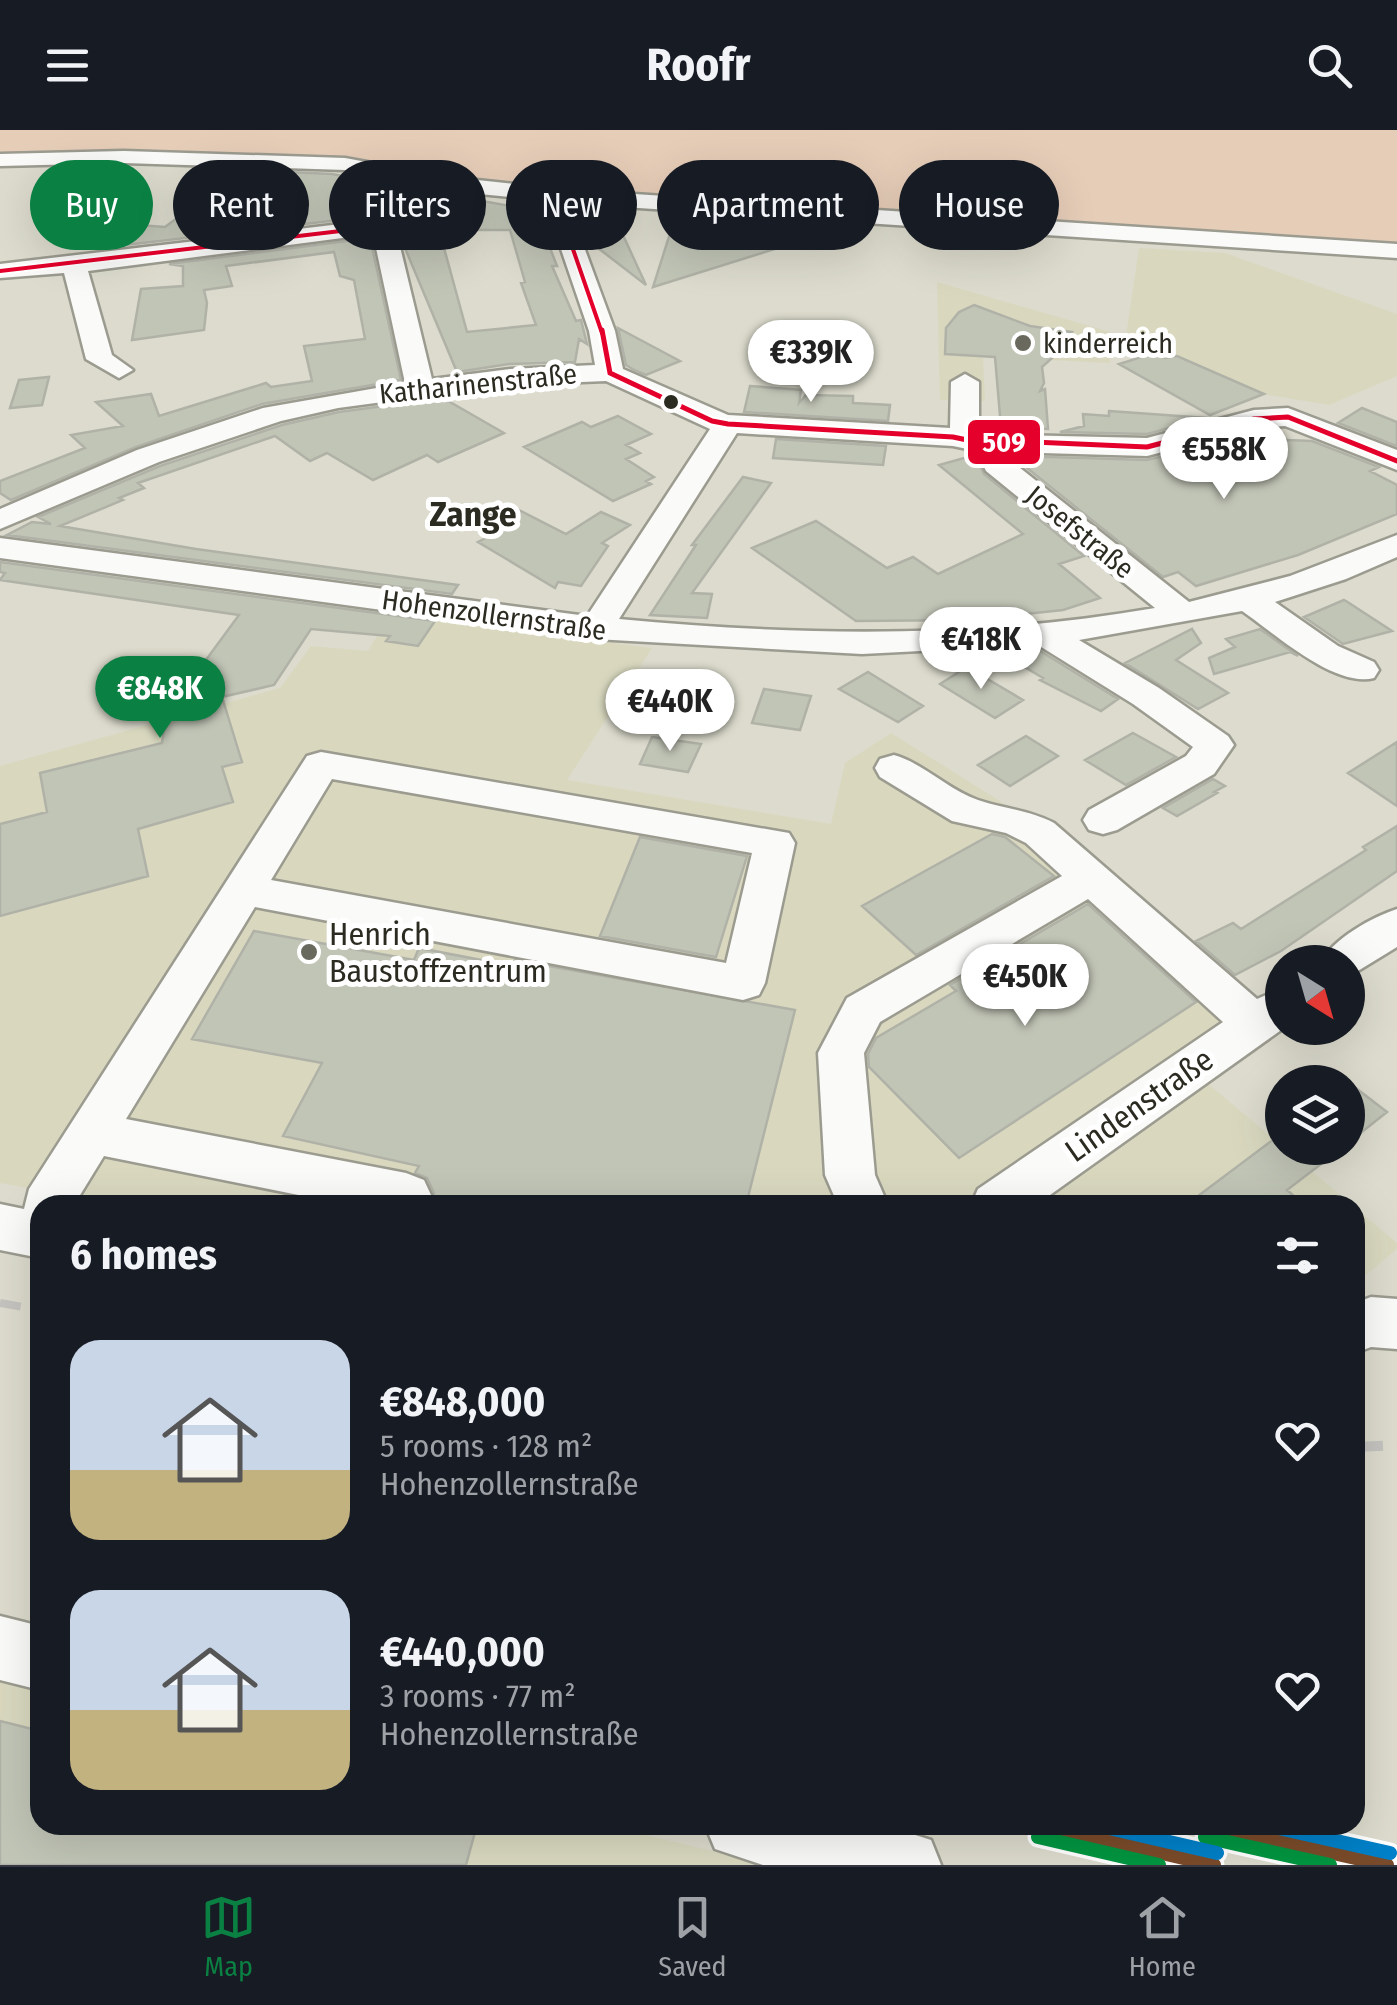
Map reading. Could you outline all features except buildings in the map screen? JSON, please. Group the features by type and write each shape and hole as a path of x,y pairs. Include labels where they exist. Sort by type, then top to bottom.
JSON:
{"street":[{"path":"0,160 124,156 329,163"},
{"path":"637,204 1397,251"},
{"path":"0,271 74,266 329,233"},
{"path":"1168,238 1172,265"},
{"path":"388,250 420,387"},
{"path":"576,250 602,331 610,373"},
{"path":"74,266 100,359 119,370"},
{"name":"Katharinenstraße","path":"0,520 75,485 238,424 298,407 510,376 610,373 712,421 728,424 997,443 1147,447 1262,418 1302,420 1397,461"},
{"path":"964,382 964,440"},
{"path":"594,629 728,424"},
{"name":"Josefstraße","path":"997,443 991,452 997,465 1183,614"},
{"name":"Hohenzollernstraße","path":"0,548 594,629 694,639 856,646 1047,636 1183,614 1333,573 1397,545"},
{"path":"1248,599 1317,648 1361,670"},
{"path":"1047,636 1146,696 1215,744 1200,765 1102,820"},
{"path":"50,1195 246,890 320,765 775,842 744,983 246,890"},
{"path":"894,768 966,811 1017,821 1040,833 1091,878 1265,1011"},
{"path":"859,1195 850,1174 841,1053 863,1010 1091,878"},
{"path":"1365,947 1397,925"},
{"name":"Lindenstraße","path":"1010,1195 1265,1017"},
{"path":"92,1133 406,1194"},
{"path":"1365,1324 1397,1324"},
{"path":"0,1648 30,1656"},
{"path":"781,1835 906,1865"}],"shaded area":[{"path":"0,130 1397,130 1397,247 1059,227 1059,160 899,160 899,217 879,216 879,160 657,160 657,200 637,198 637,160 506,160 506,185 486,183 486,160 0,157"},
{"path":"1139,248 1225,253 1397,314 1397,376 1329,405 1263,394 1126,336"},
{"name":"kinderreich","path":"937,282 1110,332 1110,363 983,357 985,401 940,400"},
{"path":"390,615 652,648 567,780 831,824 845,763 891,733 1061,839 1265,1014 1265,1041 1206,1082 1265,1132 1265,1165 1305,1165 1340,1195 68,1195 0,1183 0,766 280,688 311,646 368,651"},
{"path":"1365,1216 1397,1243 1397,1249 1365,1276"},
{"path":"0,1681 30,1688 30,1835 646,1835 769,1865 0,1865"}],"railway":[{"path":"0,1303 30,1308"},
{"path":"1365,1447 1397,1445"}],"transit line":[{"name":"509","path":"0,271 329,232"},
{"name":"509","path":"574,250 602,331 610,373"},
{"name":"509","path":"610,373 712,421 728,424 953,437 986,444 1012,441 1147,447 1254,419 1288,417 1397,461"},
{"path":"1084,1835 1214,1865"},
{"path":"1139,1835 1217,1853"},
{"path":"1253,1835 1387,1865"},
{"path":"1310,1835 1390,1853"},
{"path":"1038,1837 1159,1865"},
{"path":"1205,1837 1330,1865"}],"place":[{"name":"kinderreich","path":"1023,343"},
{"name":"Henrich Baustoffzentrum","path":"309,952"}],"district":[{"name":"Zange","path":"473,514"}]}
